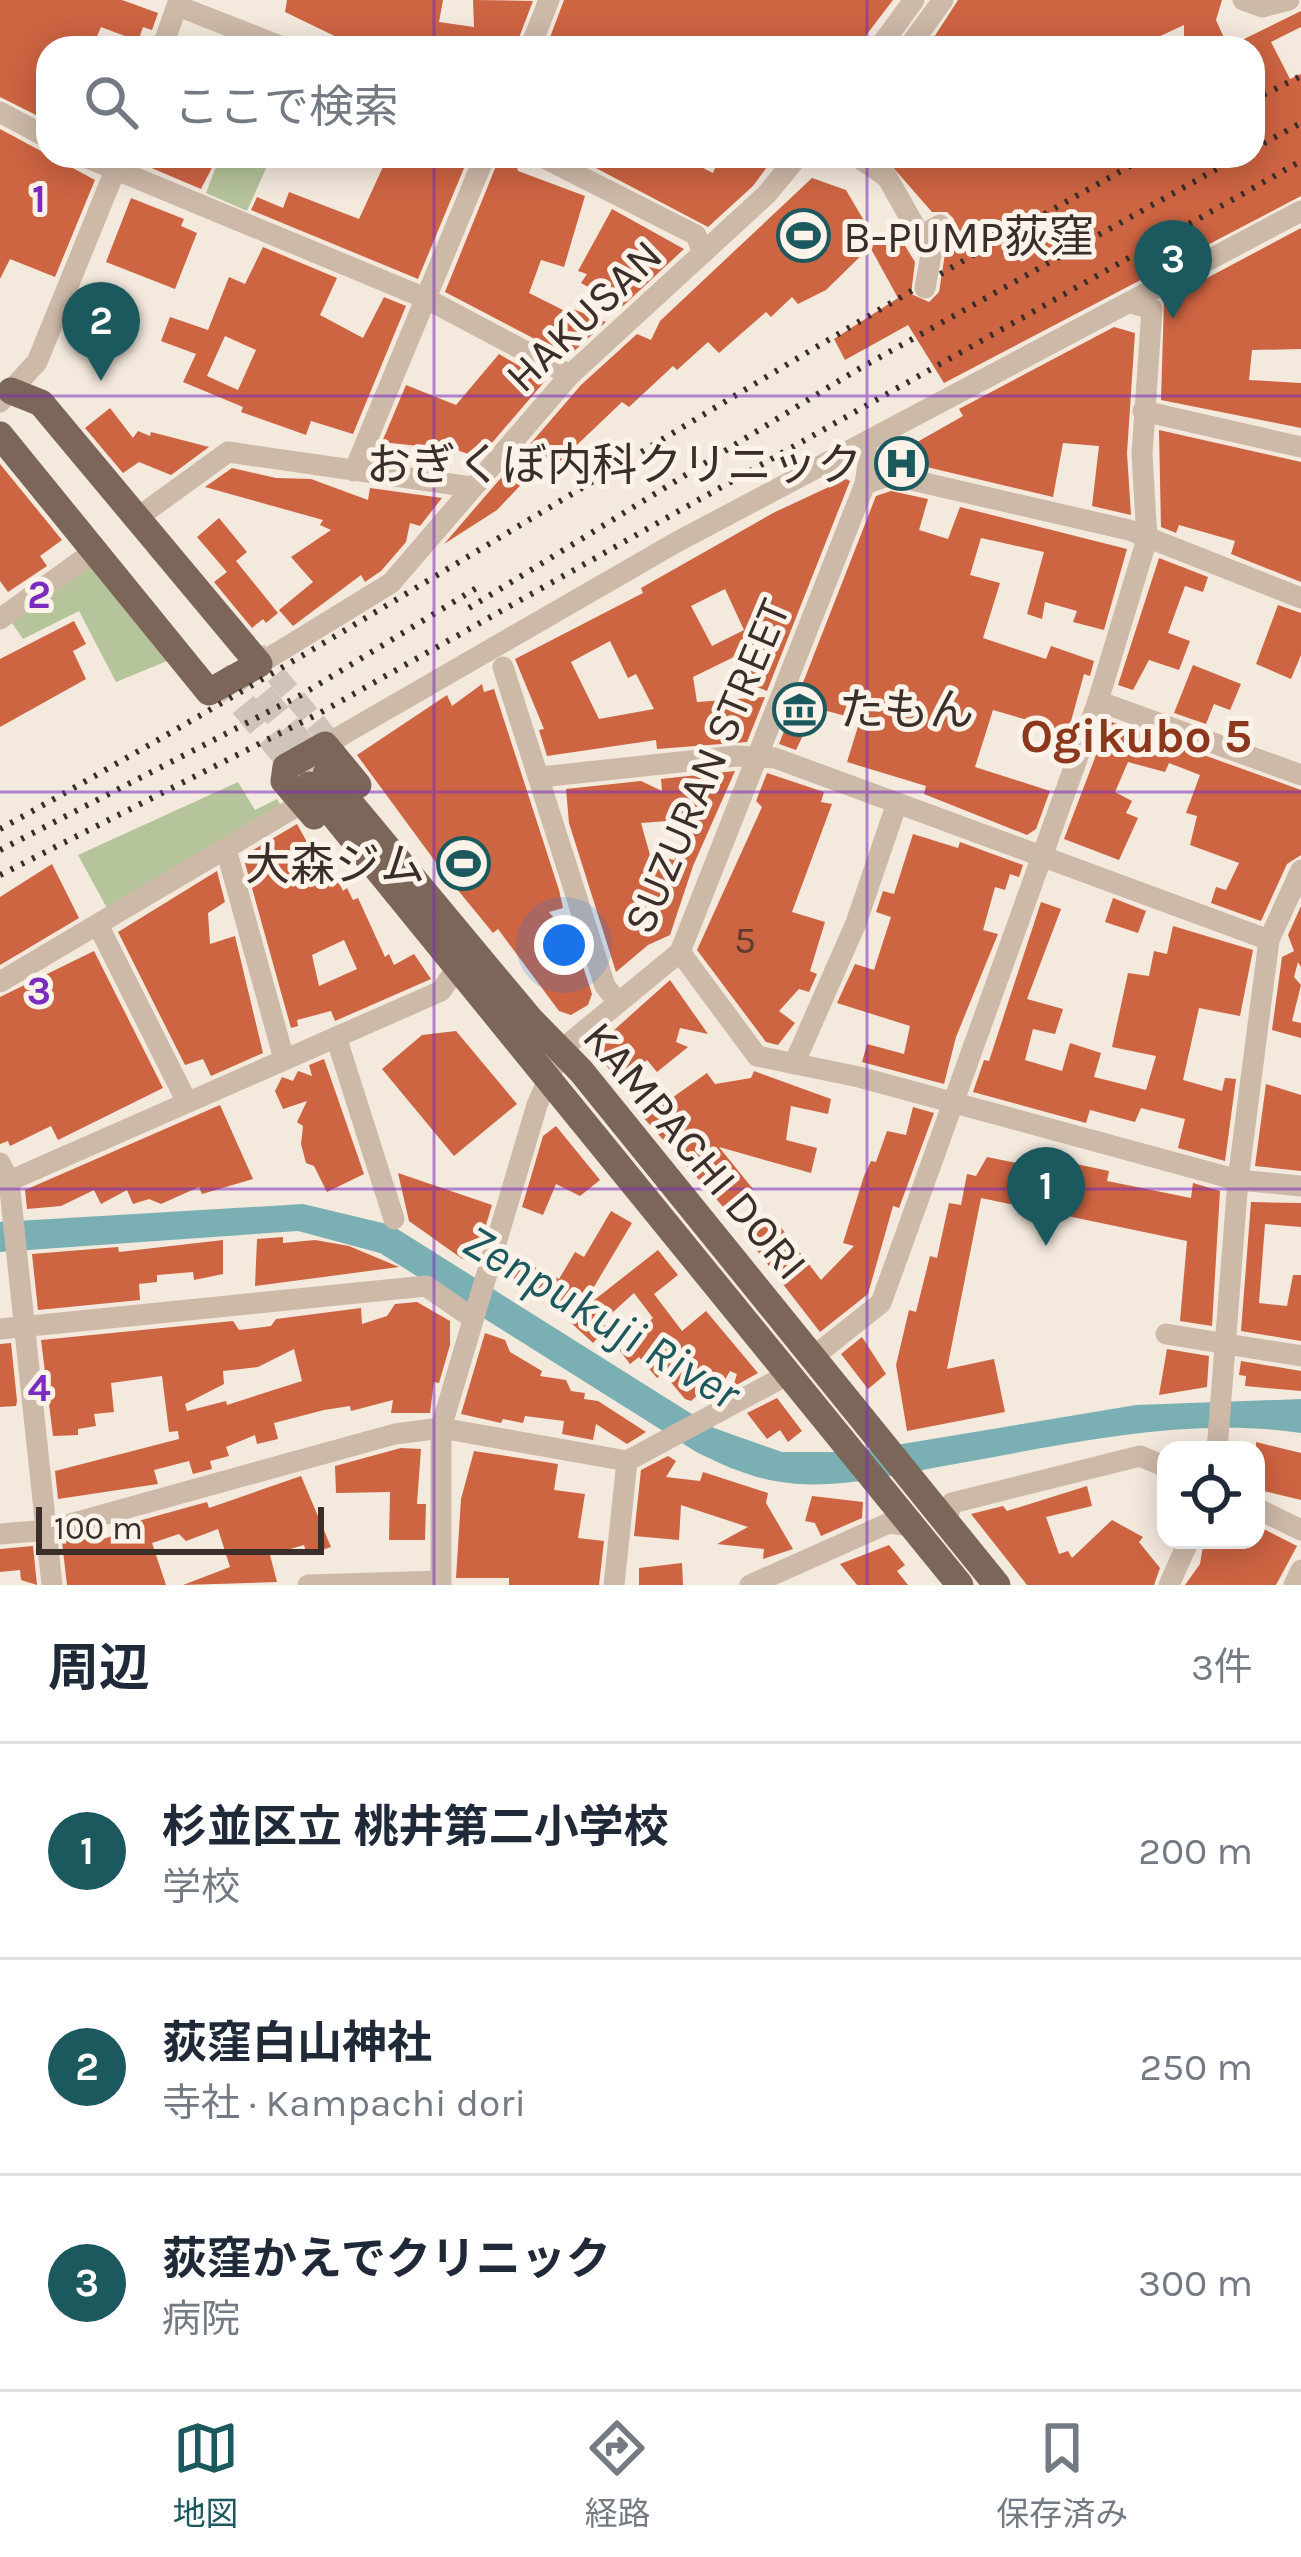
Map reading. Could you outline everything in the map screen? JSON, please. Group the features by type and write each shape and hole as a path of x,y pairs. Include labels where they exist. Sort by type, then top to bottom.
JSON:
{"main road":[{"path":"3,395 41,403 137,518 237,667"},
{"path":"3,395 237,667"},
{"path":"0,435 209,692 237,667"},
{"path":"530,1019 525,986 325,745 282,771 315,790 449,979 499,1038 549,1077"},
{"name":"KAMPACHI DORI","path":"315,790 560,1050 997,1585"},
{"name":"KAMPACHI DORI","path":"315,790 960,1585"}],"street":[{"path":"535,36 549,0"},
{"path":"888,36 914,0"},
{"path":"1244,0 1262,7 1289,0"},
{"path":"167,36 179,3 257,36"},
{"path":"920,36 943,13"},
{"path":"0,112 36,132"},
{"path":"3,395 38,362 116,168"},
{"path":"127,168 425,298 570,375"},
{"path":"354,471 480,168"},
{"path":"564,168 696,235 703,253"},
{"name":"HAKUSAN","path":"237,667 392,583 570,375 767,194 788,168"},
{"path":"873,168 887,177 930,231 925,288"},
{"path":"325,745 675,543 1134,304 1301,211"},
{"path":"813,1357 881,1303 1046,856 1147,538 1143,411 1152,309 1134,304"},
{"path":"1143,411 1301,447"},
{"name":"SUZURAN STREET","path":"441,1583 441,1428 482,1281 549,1077 560,1050 680,952 746,756 865,484 869,457 865,446"},
{"path":"137,518 228,452 471,487"},
{"path":"865,484 890,475 1050,508 1147,538 1301,598"},
{"path":"0,619 96,550"},
{"path":"503,667 605,986 618,1002"},
{"path":"1097,701 1301,775"},
{"path":"540,777 746,756 897,803 1269,940"},
{"path":"0,982 99,927 299,805 315,790"},
{"path":"794,1064 856,923 897,803"},
{"path":"226,849 284,1059"},
{"path":"1218,1440 1238,1180 1269,940 1301,870"},
{"path":"99,927 187,1102"},
{"path":"680,952 757,1056 1238,1180 1301,1186"},
{"path":"52,1585 4,1172 187,1102 441,991 449,979"},
{"path":"336,1037 394,1219"},
{"path":"0,1329 425,1286 472,1314"},
{"path":"1166,1334 1301,1356"},
{"path":"0,1534 48,1530 395,1434 441,1428 627,1461 789,1374"},
{"path":"946,1521 952,1504 1140,1456 1157,1463"},
{"path":"614,1585 627,1461"},
{"path":"1265,1512 1301,1530"},
{"path":"750,1585 800,1575 889,1523 912,1526"},
{"path":"1169,1585 1186,1549"},
{"path":"1294,1585 1301,1570"},
{"path":"308,1585 441,1583"}],"green space":[{"path":"215,168 266,168 247,211 206,193"},
{"path":"93,562 172,659 116,682 79,611 23,639 10,620"},
{"path":"238,782 255,810 277,799 282,807 108,910 78,855"}],"water":[{"path":"303,1204 391,1225 714,1428 782,1452 854,1452 1136,1405 1301,1399 1301,1433 1256,1428 1164,1431 856,1482 795,1484 745,1473 698,1453 380,1253 298,1231 0,1252 0,1222"}],"building":[{"path":"0,0 122,0 158,13 152,30 143,27 140,36 101,27 97,36 36,36 36,115 0,97"},
{"path":"287,0 443,0 439,22 474,27 473,0 533,1 520,36 335,36 285,12"},
{"path":"564,0 893,0 866,36 550,36"},
{"path":"958,0 1222,0 1216,20 1223,36 1184,36 1184,25 1160,36 935,36"},
{"path":"1301,11 1301,27 1271,42 1290,79 1301,74 1301,196 944,383 908,325 845,360 834,339 898,298 870,247 826,290 798,304 792,297 771,317 766,312 719,353 708,342 677,370 673,366 629,407 622,402 560,461 551,453 497,510 444,544 581,385 637,334 651,340 660,321 812,178 846,190 876,241 896,231 915,262 911,294 929,302 939,292 945,254 954,249 947,238 954,219 947,212 932,212 894,168 1265,168 1265,36 1250,36"},
{"path":"0,129 36,148 36,168 73,168 95,180 55,277 10,259 0,279"},
{"path":"152,168 212,168 201,189"},
{"path":"382,168 464,168 418,279 251,210 257,197 283,208 289,192 359,219"},
{"path":"495,168 517,168 585,196 564,267 541,260 529,293 571,314 573,309 606,322 572,353 556,350 445,292"},
{"path":"596,168 703,168 713,173 715,168 766,168 708,227"},
{"path":"131,198 184,219 181,226 197,233 175,289 106,262"},
{"path":"612,209 684,249 623,306 581,283 587,274 578,271"},
{"path":"1301,228 1301,349 1252,350 1249,380 1301,383 1301,428 1161,400 1164,301"},
{"path":"263,247 337,278 320,315 363,338 384,297 406,306 353,434 311,421 306,435 241,412 243,407 183,382 196,354 161,341 170,317 208,330 229,277 245,284","holes":["225,336 256,350 238,390 207,376"]},
{"path":"1114,327 1135,333 1127,453 1131,515 1092,506 1099,446 1063,443 1053,497 889,458 963,416 959,409"},
{"path":"499,354 545,381 479,458 438,443 436,448 382,442 406,385 456,405"},
{"path":"110,408 133,438 138,431 150,436 151,432 209,447 171,475 139,462 123,473 85,428"},
{"path":"1159,430 1301,462 1301,582 1231,554 1235,541 1179,525 1176,533 1161,527"},
{"path":"0,464 62,540 40,556 47,566 8,592 0,581"},
{"path":"232,468 276,478 311,479 368,500 370,488 442,498 420,526 410,523 406,542 381,571 365,582 361,575 293,626 279,610 313,582 291,557 331,530 320,525 323,520 205,487"},
{"path":"850,481 767,691 732,677 740,654 693,677 697,702 765,697 747,742 657,749 656,740 547,756 539,730 544,729 515,659 643,593 641,588 775,512","holes":["725,589 744,630 712,646 691,606","610,641 628,678 636,674 654,709 599,719 571,662"]},
{"path":"891,491 928,499 919,530 948,539 960,507 1127,549 1104,630 1073,622 1077,611 1045,602 1042,619 1027,614 1044,552 981,538 970,575 1000,583 983,638 1046,659 1051,646 1094,661 1090,676 1084,674 1068,732 993,710 975,767 1050,791 1036,829 1027,835 924,794 926,786 847,762 860,720 816,708 796,750 779,744 876,496"},
{"path":"219,518 247,552 236,561 278,613 266,623 263,619 252,628 214,582 227,572 197,537"},
{"path":"1159,558 1208,577 1203,592 1185,586 1168,633 1190,641 1179,670 1149,660 1133,690 1118,685"},
{"path":"1278,605 1301,613 1301,655 1291,679 1256,664"},
{"path":"74,621 86,644 73,651 86,679 0,727 0,659"},
{"path":"1193,665 1241,684 1230,710 1214,704 1206,724 1174,713"},
{"path":"482,684 484,692 494,689 559,890 563,908 549,912 576,945 592,994 588,1005 571,1015 559,1011 498,929 493,933 357,755 447,695 452,706"},
{"path":"1109,721 1301,790 1301,855 1287,864 1261,921 1211,903 1216,887 1226,890 1239,863 1190,845 1197,816 1186,813 1200,775 1169,763 1165,772 1128,762 1115,792 1132,801 1126,813 1138,818 1119,860 1064,839"},
{"path":"735,771 693,866 670,935 648,945 616,972 569,823 566,789 641,781 662,791 661,779","holes":["693,819 674,860 650,855 641,823"]},
{"path":"767,773 824,792 821,802 832,804 792,912 825,922 810,971 817,974 809,992 799,989 779,1011 795,1023 778,1045 766,1042 697,950 762,807 756,801"},
{"path":"297,824 308,844 316,840 326,854 343,891 347,888 353,900 358,898 385,957 389,954 394,965 414,954 431,979 335,1021 331,1011 297,1020 298,1026 291,1028 243,856","holes":["344,940 357,969 319,986 312,955"]},
{"path":"913,834 958,848 960,842 1023,865 1019,877 1010,874 1005,890 995,887 983,930 998,934 956,1037 944,1084 862,1062 867,1044 904,1054 910,1026 837,1003 855,964 874,970 891,917 876,912 883,891 894,894"},
{"path":"52,864 79,918 0,965 0,897"},
{"path":"217,871 225,902 208,913 210,944 235,936 263,1053 211,1076 203,1059 185,1065 118,932"},
{"path":"1113,898 1146,911 1138,933 1105,922"},
{"path":"1041,902 1061,909 1027,999 1063,1009 1055,1034 1033,1029 1025,1060 1062,1071 1070,1043 1101,1053 1094,1077 1146,1090 1156,1056 1112,1047 1128,973 1149,976 1154,951 1167,954 1173,926 1253,950 1240,1016 1199,1008 1183,1080 1222,1091 1225,1078 1236,1079 1225,1161 1178,1148 1185,1119 1141,1108 1135,1122 1090,1110 1086,1123 973,1092 984,1060 989,1061"},
{"path":"1301,906 1301,967 1298,962 1294,977 1301,985 1292,1021 1301,1023 1301,1038 1272,1030 1282,957 1294,951 1288,935"},
{"path":"94,951 163,1088 58,1140 51,1126 10,1146 8,1141 0,1144 0,997"},
{"path":"670,980 708,1034 680,1028 676,1042 688,1047 657,1072 647,1060 619,1083 594,1048"},
{"path":"456,1031 517,1104 454,1156 382,1069 422,1035"},
{"path":"324,1059 364,1174 327,1192 314,1166 306,1163 301,1144 303,1126 297,1122 307,1101 283,1109 275,1091 282,1077 293,1081 298,1071 312,1076 309,1065"},
{"path":"754,1071 831,1099 828,1114 791,1106 786,1140 817,1148 811,1173 719,1147 753,1189 726,1210 641,1115 659,1087 669,1100 707,1073 715,1084 751,1078"},
{"path":"1266,1084 1301,1095 1301,1171 1255,1166"},
{"path":"220,1105 253,1179 202,1194 199,1187 161,1204 149,1199 133,1204 127,1190 101,1204 94,1190 61,1206 27,1209 25,1190"},
{"path":"913,1107 934,1113 899,1208 893,1206 868,1294 820,1332 748,1239 773,1217 821,1280 854,1246 843,1243 864,1176 871,1161 876,1162 887,1131 906,1135"},
{"path":"556,1126 600,1180 580,1196 556,1184 543,1215 522,1207 543,1136"},
{"path":"1034,1155 1109,1171 1107,1181 1191,1198 1193,1183 1220,1191 1212,1326 1180,1321 1187,1241 981,1198 947,1369 994,1359 1005,1412 907,1431 896,1365 909,1310 916,1312 930,1256 937,1258 949,1203 961,1205 967,1174 976,1176 987,1157 1031,1166"},
{"path":"398,1173 492,1205 475,1262 461,1258 409,1221"},
{"path":"1251,1202 1301,1203 1301,1227 1265,1224 1259,1303 1287,1306 1293,1275 1301,1275 1301,1341 1241,1331"},
{"path":"611,1211 632,1223 579,1312 658,1250 678,1275 654,1294 682,1331 706,1311 758,1373 733,1387 737,1374 730,1371 716,1395 708,1386 691,1401 685,1399 663,1373 657,1378 639,1357 630,1364 618,1348 653,1318 634,1293 602,1322 607,1327 593,1343 568,1320 575,1315 513,1278 522,1261 559,1279 575,1252 584,1257"},
{"path":"283,1237 283,1243 315,1240 349,1246 399,1267 255,1286 257,1239"},
{"path":"223,1240 223,1274 194,1280 193,1272 157,1275 157,1282 139,1284 140,1300 38,1310 32,1254 118,1247 119,1252"},
{"path":"417,1302 450,1321 450,1345 439,1383 434,1382 430,1413 391,1413 393,1400 351,1411 350,1406 324,1410 274,1423 278,1439 257,1444 255,1435 226,1447 229,1456 210,1461 212,1469 193,1474 189,1461 154,1470 158,1484 58,1499 55,1471 179,1439 178,1431 169,1432 162,1376 111,1383 114,1412 94,1414 96,1426 78,1429 78,1435 53,1436 41,1340 233,1321 239,1330 271,1326 276,1319 361,1308 362,1324 387,1316 395,1304","holes":["294,1349 302,1381 227,1405 226,1401 187,1411 185,1404 224,1384 223,1371 258,1367"]},
{"path":"485,1333 505,1340 510,1352 542,1371 540,1376 566,1380 571,1391 585,1393 584,1399 598,1401 646,1432 627,1444 596,1424 593,1440 562,1434 564,1421 525,1416 523,1423 503,1419 501,1423 461,1414"},
{"path":"862,1337 886,1374 868,1389 841,1354"},
{"path":"11,1343 17,1401 16,1406 0,1407 0,1344"},
{"path":"1167,1349 1209,1356 1207,1387 1159,1395"},
{"path":"1241,1361 1301,1371 1301,1391 1245,1386 1246,1376 1239,1375"},
{"path":"777,1398 802,1431 788,1442 780,1430 767,1439 747,1413"},
{"path":"1265,1444 1301,1453 1301,1500 1265,1491"},
{"path":"401,1448 421,1449 417,1504 426,1504 425,1540 389,1540 390,1492 336,1493 335,1466"},
{"path":"474,1451 558,1464 554,1490 585,1494 578,1538 604,1541 599,1585 509,1585 509,1578 456,1578 461,1499"},
{"path":"668,1456 676,1461 666,1477 700,1481 703,1472 768,1493 766,1503 793,1549 763,1559 764,1549 717,1544 748,1527 681,1505 679,1540 634,1536 641,1470"},
{"path":"301,1476 331,1547 307,1555 304,1545 270,1555 277,1582 183,1585 230,1567 218,1529 186,1541 179,1534 152,1543 166,1585 67,1585 62,1542 98,1532 100,1540 133,1529 131,1523 207,1502 209,1508"},
{"path":"1087,1486 1092,1506 1046,1517 1059,1554 1068,1551 1072,1558 1112,1520 1143,1537 1139,1542 1160,1568 1154,1585 1027,1585 971,1514 1003,1506 1007,1511"},
{"path":"812,1496 863,1502 862,1518 821,1536 815,1523 805,1521"},
{"path":"1265,1530 1297,1546 1276,1585 1185,1585 1200,1564 1202,1549 1265,1549"},
{"path":"889,1545 905,1565 897,1571 908,1585 857,1585 840,1564"},
{"path":"33,1546 37,1585 21,1580 20,1570 0,1572 0,1549"},
{"path":"682,1563 683,1585 639,1585 639,1568"}],"tunnel":[{"path":"256,651 339,751"},
{"path":"235,663 323,771"},
{"path":"217,673 306,781"}],"railway":[{"path":"1265,94 1301,76"},
{"path":"1265,142 1301,123"},
{"path":"0,875 318,714 1301,161"},
{"path":"0,829 1127,168"},
{"path":"469,608 855,371 1219,168"},
{"path":"0,850 301,695 478,587"}],"place":[{"name":"B-PUMP荻窪","path":"804,236"},
{"name":"荻窪かえでクリニック","path":"1173,319"},
{"name":"荻窪白山神社","path":"101,381"},
{"name":"おぎくぼ内科クリニック","path":"901,464"},
{"name":"たもん","path":"800,709"},
{"name":"大森ジム","path":"464,864"},
{"name":"杉並区立 桃井第二小学校","path":"1046,1246"}],"district":[{"name":"Ogikubo 5","path":"1136,735"}],"water label":[{"name":"Zenpukuji River","path":"602,1316"}]}
